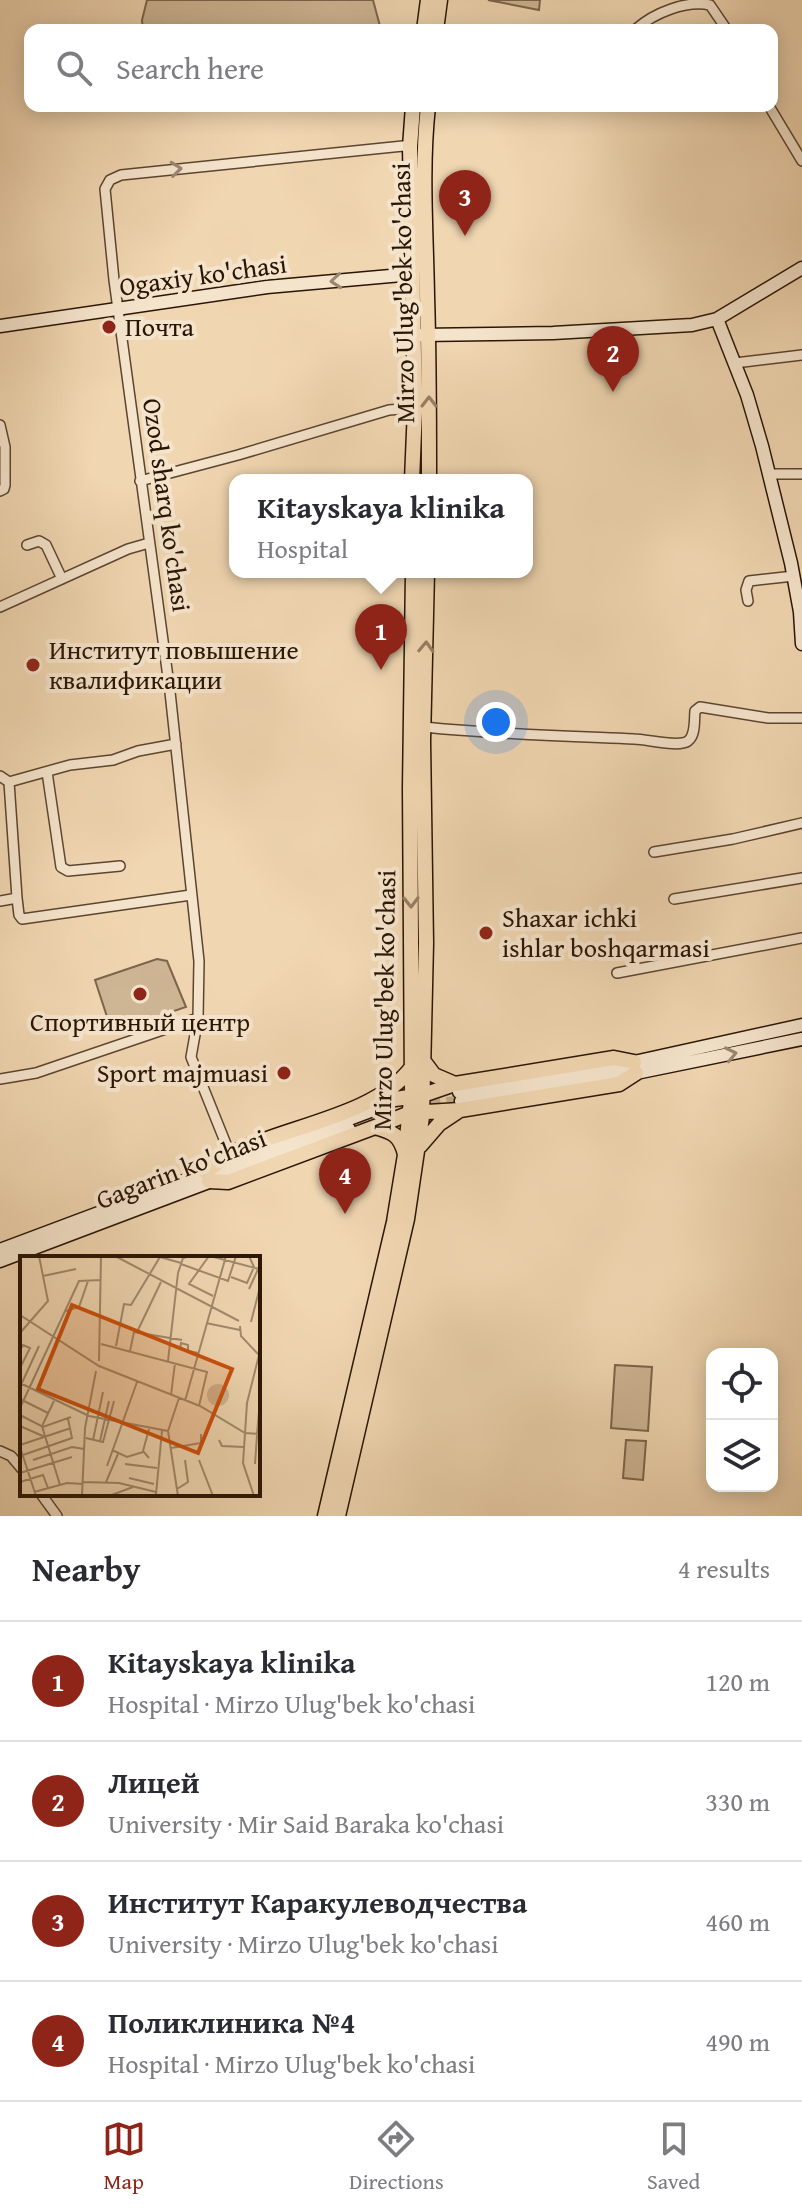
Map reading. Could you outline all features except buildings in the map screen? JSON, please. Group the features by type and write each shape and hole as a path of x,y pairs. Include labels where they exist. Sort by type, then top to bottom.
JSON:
{"main road":[{"path":"425,24 428,0"},
{"path":"437,24 440,0"},
{"name":"Mirzo Ulug'bek ko'chasi","path":"413,112 410,147 413,274 421,335 429,474"},
{"name":"Mirzo Ulug'bek ko'chasi","path":"412,474 421,335 427,112"},
{"name":"Mirzo Ulug'bek ko'chasi","path":"413,578 410,788 418,1065"},
{"name":"Mirzo Ulug'bek ko'chasi","path":"338,1516 407,1219 426,943 423,727 427,578"},
{"path":"207,1177 228,1182 374,1114 417,1096 459,1097 619,1084 635,1068 614,1058 459,1097 416,1112 374,1114 230,1154 207,1177"},
{"path":"374,1114 418,1065 459,1097"},
{"path":"374,1114 411,1152 439,1124 459,1097"},
{"name":"Mirzo Ulug'bek ko'chasi","path":"325,1516 411,1152"}],"street":[{"path":"642,24 666,11 700,3 710,5 723,24"},
{"path":"773,112 802,161"},
{"name":"Ozod sharq ko'chasi","path":"230,1154 191,1057 198,1018 199,961 176,744 109,244 105,189 110,180 121,175 410,147"},
{"path":"421,335 553,333 692,325 717,319 802,268"},
{"name":"Ogaxiy ko'chasi","path":"0,326 267,287 413,274"},
{"path":"717,319 751,408 769,474 794,576 802,644"},
{"path":"735,363 802,355"},
{"path":"140,481 389,410 415,408"},
{"path":"0,425 5,447 5,485 0,491"},
{"path":"769,474 802,474"},
{"path":"27,545 39,541 46,545 62,579"},
{"path":"0,607 128,549 149,543"},
{"path":"748,601 746,590 749,581 794,576"},
{"path":"423,727 648,739 678,744 688,741 693,735 695,711 700,707 768,718 802,718"},
{"path":"176,744 138,751 113,760 70,765 5,779 19,915 25,920 191,895"},
{"path":"47,772 61,867 68,871 120,866"},
{"path":"654,852 733,839 802,823"},
{"path":"674,899 802,878"},
{"path":"0,901 17,898"},
{"path":"617,973 802,938"},
{"path":"0,1079 36,1073 198,1018"},
{"path":"635,1068 802,1025"},
{"path":"635,1068 802,1039"},
{"name":"Gagarin ko'chasi","path":"0,1250 207,1177"},
{"name":"Gagarin ko'chasi","path":"0,1261 207,1177"},
{"path":"0,1451 11,1456 20,1467"},
{"path":"42,1496 57,1516"}],"shaded area":[{"path":"147,0 373,0 379,24 142,24"},
{"path":"488,0 540,0 539,10"},
{"name":"Спортивный центр","path":"157,959 167,961 186,1007 112,1032 95,980"},
{"path":"615,1365 652,1367 648,1431 611,1428"},
{"path":"626,1440 646,1441 643,1480 623,1478"}],"tunnel":[{"path":"429,1106 461,1101"}],"place":[{"name":"Институт Каракулеводчества","path":"465,236"},
{"name":"Почта","path":"109,327"},
{"name":"Лицей","path":"613,392"},
{"name":"Институт повышение квалификации","path":"33,665"},
{"name":"Kitayskaya klinika","path":"381,670"},
{"name":"Shaxar ichki ishlar boshqarmasi","path":"486,933"},
{"name":"Спортивный центр","path":"140,994"},
{"name":"Sport majmuasi","path":"284,1073"},
{"name":"Поликлиника №4","path":"345,1214"}]}
